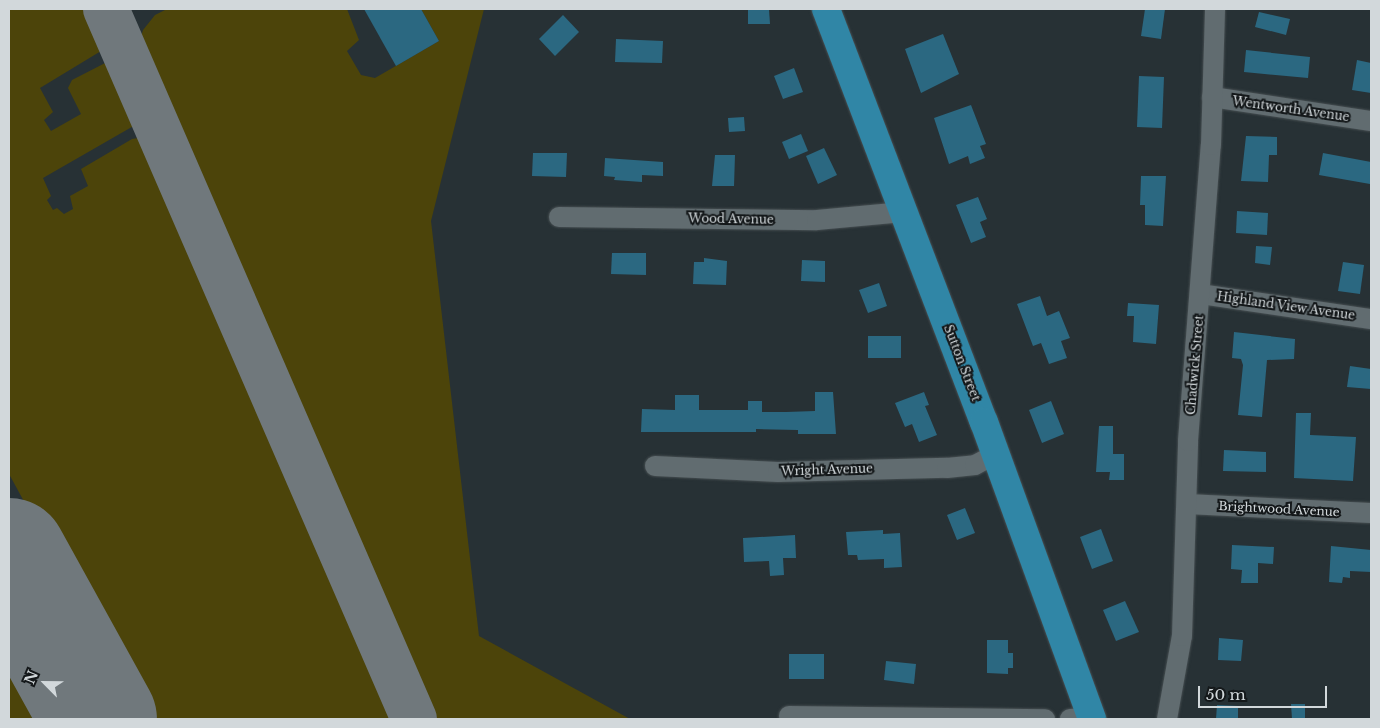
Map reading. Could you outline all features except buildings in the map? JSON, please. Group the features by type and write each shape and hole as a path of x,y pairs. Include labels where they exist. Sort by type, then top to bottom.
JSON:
{"highway":[{"name":"Sutton Street","path":"826,9 996,454 1084,719"}],"street":[{"name":"Chadwick Street","path":"1167,719 1182,636 1188,441 1201,294 1215,9"},
{"name":"Wentworth Avenue","path":"1212,97 1371,121"},
{"name":"Wood Avenue","path":"559,217 817,220 904,212"},
{"name":"Highland View Avenue","path":"1201,294 1371,318"},
{"name":"Wright Avenue","path":"655,466 778,472 947,468 975,465 996,454"},
{"name":"Brightwood Avenue","path":"1187,504 1371,513"},
{"path":"789,716 1045,719"}],"shaded area":[{"path":"9,9 89,9 106,48 40,88 53,112 44,120 51,131 81,114 68,88 72,80 111,60 137,124 43,178 51,196 47,200 53,210 57,208 64,214 73,209 70,196 88,186 81,169 132,139 144,137 305,504 392,719 143,719 9,474"},
{"path":"167,9 347,9 359,40 347,51 361,75 375,78 439,41 421,9 484,9 431,221 479,636 630,719 428,719 142,63 138,48 143,30 155,15"},
{"path":"9,647 49,719 9,719"}],"taxiway":[{"path":"106,9 414,719"}],"runway":[{"path":"9,556 99,719"}]}
